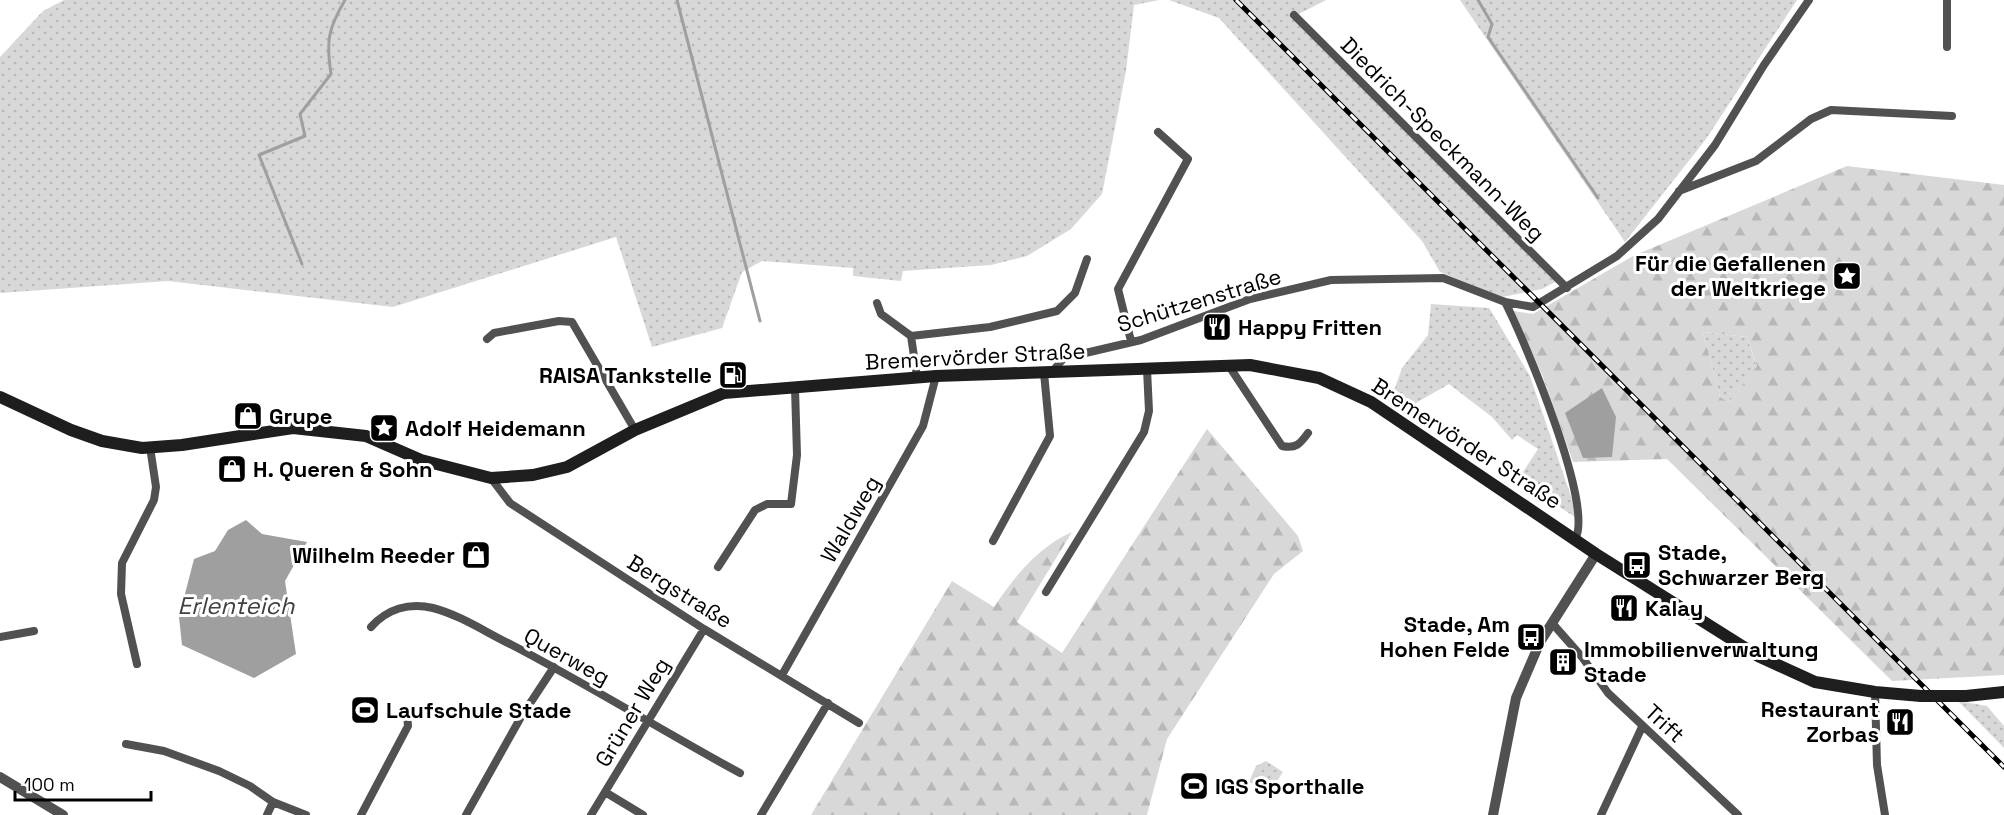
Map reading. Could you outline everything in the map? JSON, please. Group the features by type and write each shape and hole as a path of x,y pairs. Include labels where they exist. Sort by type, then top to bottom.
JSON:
{"main road":[{"name":"Bremervörder Straße","path":"0,397 71,430 102,441 150,447 182,445 293,428 366,436 421,460 490,478 533,475 567,467 635,430 724,393 917,377 1250,365 1319,378 1371,402 1578,535 1596,554 1758,656 1815,681 1875,692 1921,696 1966,696 2004,692"}],"street":[{"name":"Schützenstraße","path":"1048,373 1064,358 1141,340 1250,299 1331,280 1443,278 1504,302 1533,307 1617,256 1658,219 1715,145 1764,65 1809,0"},
{"path":"1947,0 1947,47"},
{"name":"Diedrich-Speckmann-Weg","path":"1294,15 1567,288"},
{"path":"1678,191 1756,161 1811,119 1831,110 1952,116"},
{"path":"1131,341 1118,289 1188,159 1158,132"},
{"path":"876,303 881,314 911,336 990,327 1057,311 1075,293 1087,259"},
{"path":"1504,302 1521,333 1562,446 1579,509 1578,535"},
{"path":"487,339 494,333 559,321 572,322 635,430"},
{"path":"911,336 917,377"},
{"path":"1229,366 1282,446 1292,448 1301,444 1308,433"},
{"path":"1046,592 1144,432 1149,411 1147,369"},
{"path":"993,541 1050,436 1048,373"},
{"name":"Waldweg","path":"782,675 923,426 936,376"},
{"path":"718,567 755,510 767,504 791,504 797,455 795,388"},
{"path":"137,664 121,594 122,563 154,500 156,487 150,447"},
{"name":"Bergstraße","path":"490,478 510,503 704,629 859,723"},
{"path":"1493,815 1516,698 1540,642 1596,554"},
{"name":"Querweg","path":"371,627 382,615 399,608 433,608 554,667 646,722 740,773"},
{"name":"Trift","path":"1552,623 1582,657 1608,693 1738,815"},
{"name":"Grüner Weg","path":"591,815 704,629"},
{"path":"0,637 34,631"},
{"path":"466,815 521,717 554,667"},
{"path":"1875,692 1877,765 1885,815"},
{"path":"762,815 828,703"},
{"path":"361,815 387,761 408,726 407,714"},
{"path":"1601,815 1642,727"},
{"path":"126,744 164,751 219,771 250,786 273,802 306,815"},
{"path":"0,777 63,815"},
{"path":"605,792 643,815"},
{"path":"267,815 273,802"}],"green space":[{"path":"64,0 1159,0 1134,5 1126,71 1102,194 1071,229 1027,256 991,265 903,271 901,281 853,276 853,268 762,261 742,272 722,328 652,347 616,237 393,307 168,281 0,293 0,57 43,11"},
{"path":"1169,0 1326,0 1293,17 1557,281 1542,289 1502,297 1440,272 1422,241 1219,18"},
{"path":"1460,0 1797,0 1706,139 1625,242"},
{"path":"1847,166 2004,185 2004,675 1892,681 1667,459 1573,462 1543,377 1514,311 1533,314 1633,256","holes":["1703,332 1747,337 1757,366 1729,402 1720,397"]},
{"path":"1431,304 1489,308 1530,376 1577,514 1575,517 1540,494 1528,483 1523,472 1538,449 1517,435 1512,440 1492,417 1449,384 1409,407 1383,399 1391,399 1402,368 1428,335"},
{"path":"1703,332 1747,337 1757,367 1729,402 1720,397"},
{"path":"1207,429 1298,536 1303,551 1274,574 1167,739 1147,815 811,815 952,581 994,607 1038,554 1072,532 1017,622 1062,653"},
{"path":"1958,701 1987,706 2004,726 2004,748"},
{"path":"1266,761 1283,772 1270,791 1249,782 1256,766"}],"water":[{"path":"1602,388 1616,417 1612,457 1583,458 1565,413"},
{"name":"Erlenteich","path":"246,520 262,534 307,542 285,581 296,654 254,678 182,645 179,617 194,559 215,551 228,530"}],"waterway":[{"path":"302,264 259,155 305,136 300,114 331,74 330,36 335,19 345,0"},
{"path":"677,0 760,321"},
{"path":"1478,0 1492,24 1488,37 1598,198"}],"railway":[{"path":"1236,0 2004,767"}],"place":[{"name":"Für die Gefallenen der Weltkriege","path":"1847,276"},
{"name":"Happy Fritten","path":"1217,327"},
{"name":"RAISA Tankstelle","path":"733,375"},
{"name":"Grupe","path":"248,416"},
{"name":"Adolf Heidemann","path":"384,428"},
{"name":"H. Queren & Sohn","path":"232,469"},
{"name":"Wilhelm Reeder","path":"476,555"},
{"name":"Stade, Schwarzer Berg","path":"1637,565"},
{"name":"Kalay","path":"1624,608"},
{"name":"Stade, Am Hohen Felde","path":"1531,637"},
{"name":"Immobilienverwaltung Stade","path":"1563,662"},
{"name":"Laufschule Stade","path":"365,710"},
{"name":"Restaurant Zorbas","path":"1900,722"},
{"name":"IGS Sporthalle","path":"1194,786"}]}
